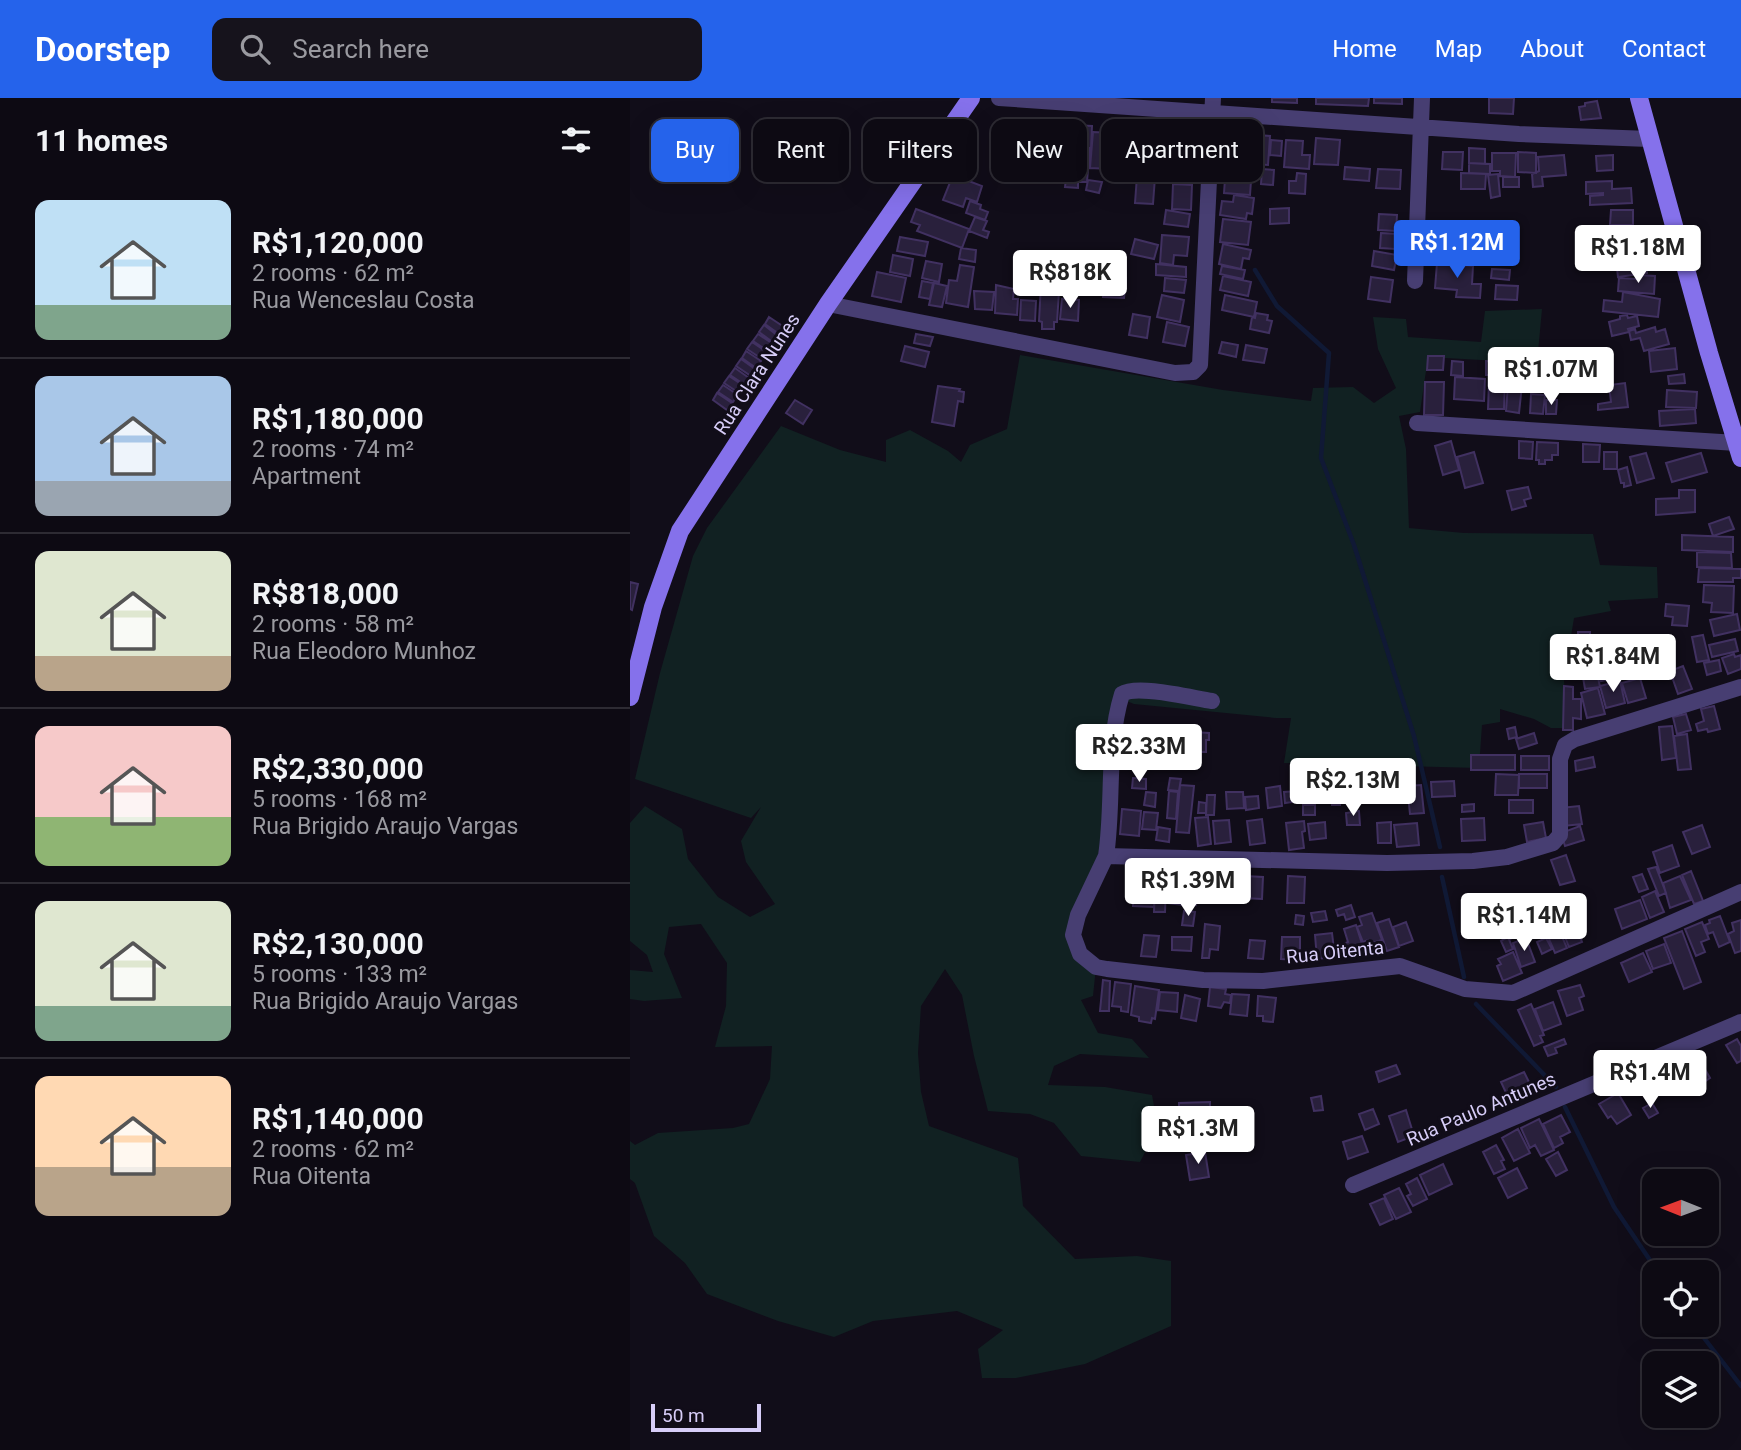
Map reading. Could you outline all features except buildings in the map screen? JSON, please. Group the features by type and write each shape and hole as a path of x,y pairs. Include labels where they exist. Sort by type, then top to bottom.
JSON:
{"street":[{"name":"Rua Clara Nunes","path":"630,698 653,607 680,531 828,304 971,98"},
{"path":"999,98 1212,105 1421,127 1649,139"},
{"path":"1415,281 1422,98"},
{"path":"1417,422 1739,450 1639,98"},
{"path":"828,304 1175,373 1192,372 1200,365 1212,105"},
{"path":"1212,701 1152,692 1131,691 1122,694 1117,709 1114,736 1110,833 1106,856 1387,863 1473,861 1507,857 1553,843 1559,835 1560,759 1565,745 1575,739 1741,687"},
{"name":"Rua Oitenta","path":"1106,856 1078,915 1073,936 1080,954 1096,967 1203,980 1263,981 1400,966 1465,989 1513,993 1741,892"},
{"name":"Rua Paulo Antunes","path":"1353,1185 1741,1022"}],"shaded area":[{"path":"1542,309 1537,363 1428,357 1420,412 1399,416 1406,449 1409,528 1464,533 1593,534 1600,565 1657,567 1658,598 1608,601 1611,611 1574,618 1564,679 1566,728 1551,728 1534,719 1500,709 1500,722 1482,725 1479,768 1284,763 1291,718 1134,704 1117,697 1106,829 1073,935 1096,967 1093,996 1081,1000 1098,1033 1132,1039 1149,1058 1080,1054 1054,1066 1048,1085 1105,1087 1152,1095 1158,1127 1140,1162 1081,1156 1054,1123 1030,1114 988,1111 962,995 945,969 921,1006 918,1053 921,1092 929,1126 1018,1158 1023,1206 1075,1259 1137,1256 1171,1261 1171,1326 1085,1364 1016,1378 982,1378 978,1349 1003,1330 957,1311 873,1321 834,1337 778,1321 707,1294 685,1263 654,1236 635,1183 630,1179 630,1141 635,1145 658,1133 733,1128 749,1124 770,1079 772,1046 715,1047 726,1006 727,963 701,924 669,927 664,954 682,998 644,1001 630,999 630,970 653,972 647,955 630,941 630,823 645,806 682,829 688,859 718,897 750,917 775,904 746,862 741,841 761,807 751,818 635,779 660,673 693,556 707,528 781,426 840,450 886,462 886,440 910,430 948,451 961,462 970,445 1007,429 1020,355 1223,390 1311,401 1313,388 1353,387 1374,403 1396,388 1378,349 1373,317 1406,319 1408,337 1481,342 1485,311"}],"waterway":[{"path":"1255,270 1277,306 1329,353 1321,458 1354,545 1414,736 1440,847"},
{"path":"1442,877 1464,977"},
{"path":"1476,1004 1556,1087"},
{"path":"1565,1107 1614,1207 1650,1260"},
{"path":"1703,1337 1741,1386"}]}
